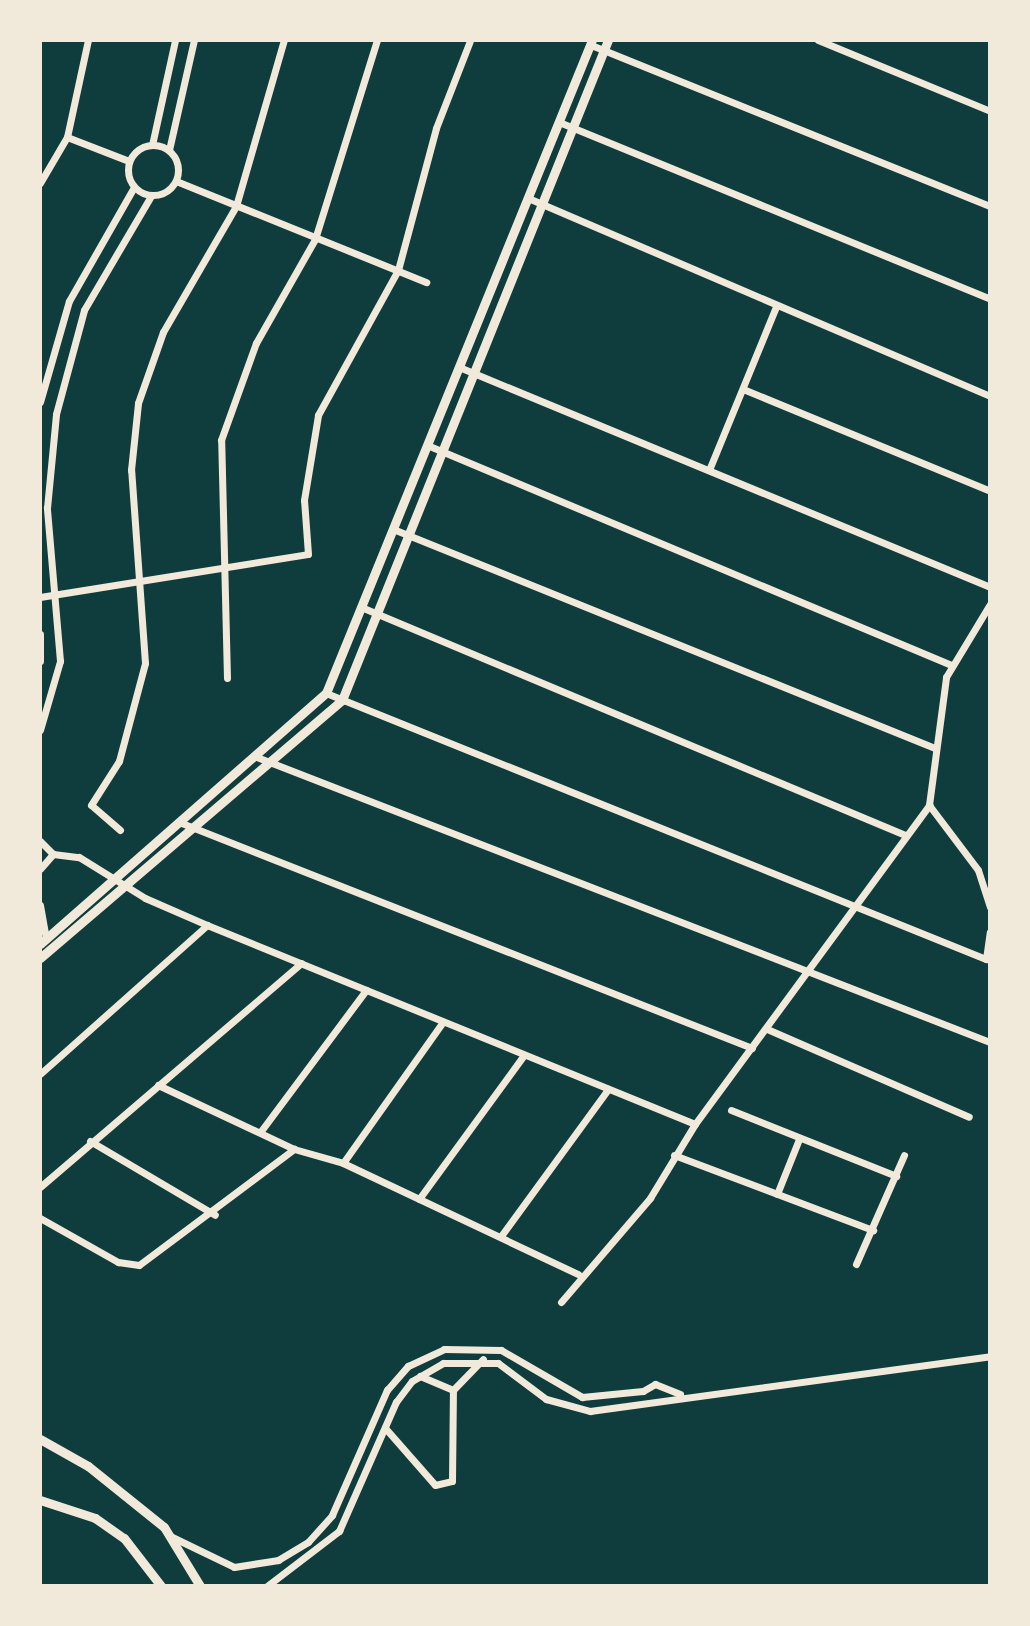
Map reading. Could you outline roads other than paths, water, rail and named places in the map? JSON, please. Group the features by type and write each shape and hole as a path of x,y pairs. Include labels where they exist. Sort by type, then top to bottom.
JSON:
{"street":[{"path":"40,183 66,137 88,40"},
{"path":"129,161 152,145 175,40"},
{"path":"176,181 177,164 169,150 194,40"},
{"path":"120,830 91,805 119,761 142,687 145,640 138,581 131,470 138,403 163,332 236,206 284,40"},
{"path":"227,678 221,440 256,344 315,239 377,40"},
{"path":"40,958 272,763 342,700 608,40"},
{"path":"818,40 990,111"},
{"path":"40,597 308,554 304,500 318,415 398,270 436,128 470,41"},
{"path":"43,942 326,693 592,42 604,50 990,206"},
{"path":"559,122 990,299"},
{"path":"66,137 129,161"},
{"path":"152,145 169,150"},
{"path":"40,402 69,301 134,187 129,161"},
{"path":"176,181 426,282"},
{"path":"40,730 60,661 57,595 47,508 68,357 97,282 152,195 176,181"},
{"path":"134,187 152,195"},
{"path":"528,198 776,307 990,396"},
{"path":"709,470 776,307"},
{"path":"459,367 990,587"},
{"path":"743,389 990,491"},
{"path":"427,445 951,665"},
{"path":"393,529 935,748"},
{"path":"561,1302 578,1274 650,1198 695,1124 767,1030 929,805 935,748 951,665 990,604"},
{"path":"361,607 905,835"},
{"path":"40,635 40,661"},
{"path":"326,693 855,910 986,959 990,932"},
{"path":"254,756 810,969 990,1042"},
{"path":"929,805 978,870 990,907"},
{"path":"179,822 752,1048"},
{"path":"40,841 53,854 79,857 125,885 207,925 695,1124"},
{"path":"41,865 53,854"},
{"path":"40,905 43,942"},
{"path":"40,1074 207,925"},
{"path":"40,1187 90,1141 301,963"},
{"path":"261,1131 366,990"},
{"path":"343,1163 443,1022"},
{"path":"767,1030 970,1117"},
{"path":"419,1199 524,1055"},
{"path":"158,1085 261,1131 294,1149 343,1163 578,1274"},
{"path":"501,1236 608,1089"},
{"path":"732,1111 896,1176"},
{"path":"777,1194 799,1139"},
{"path":"90,1141 215,1214"},
{"path":"40,1218 130,1266 215,1214 294,1149"},
{"path":"674,1155 873,1230"},
{"path":"856,1264 905,1155"},
{"path":"40,1439 88,1466 170,1536 234,1567 278,1560 308,1542 332,1516 387,1390 408,1367 444,1349 501,1350 582,1397 643,1391 655,1384 680,1394"},
{"path":"267,1586 339,1531 403,1390 443,1363 483,1359 512,1370 546,1399 575,1410 664,1405 680,1394 990,1356"},
{"path":"386,1429 435,1485 452,1481 453,1390 483,1359"},
{"path":"420,1376 453,1390"},
{"path":"40,1500 95,1518 124,1538 161,1586"},
{"path":"170,1536 200,1586"}]}
